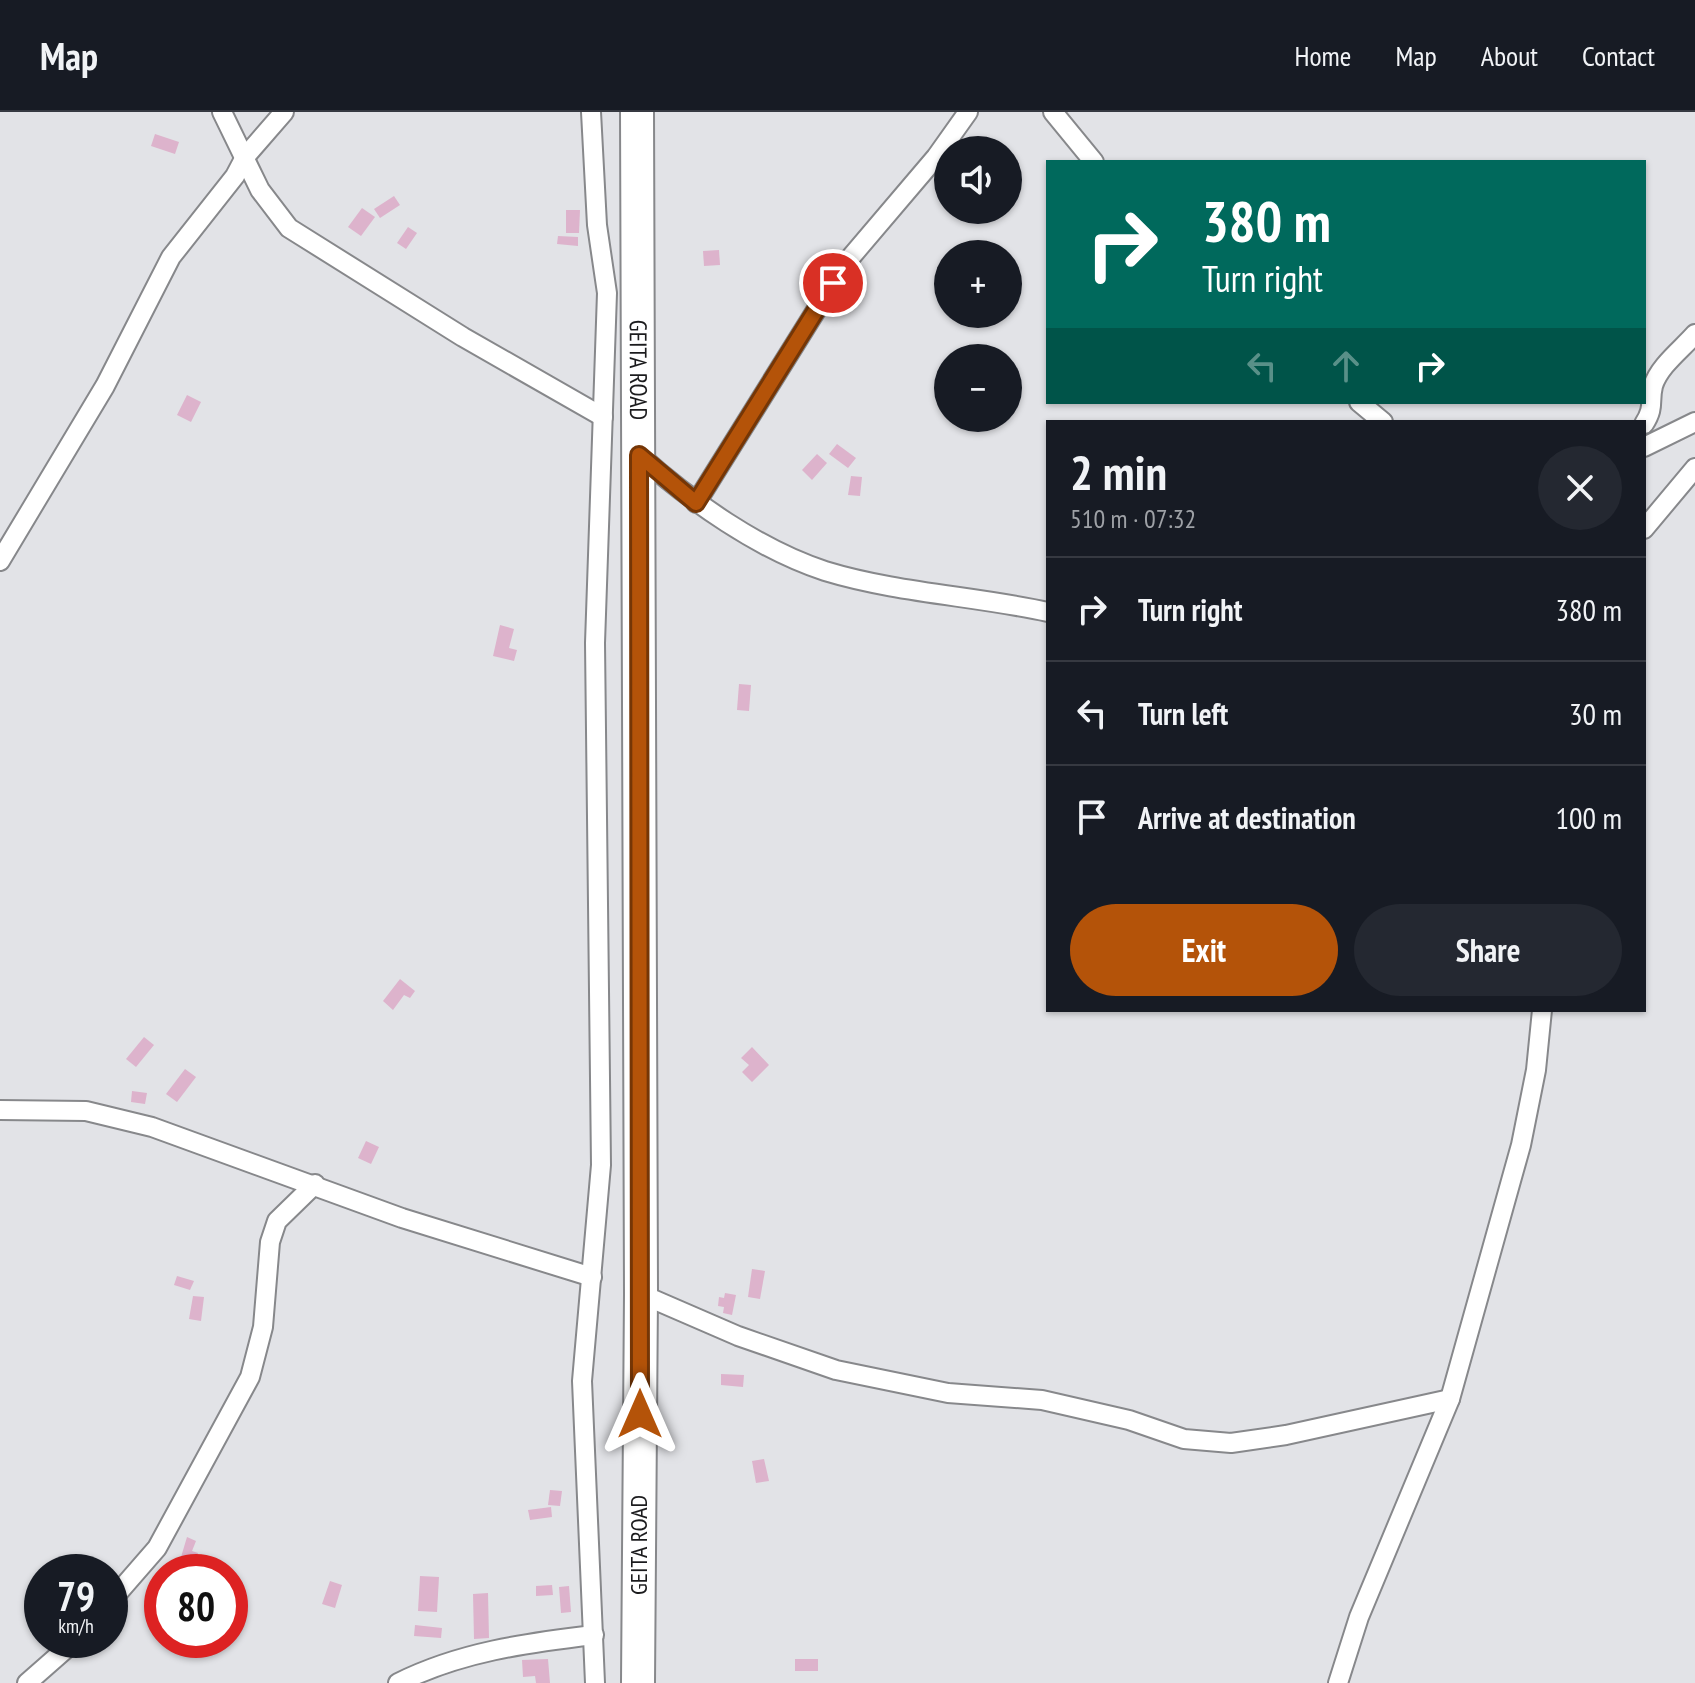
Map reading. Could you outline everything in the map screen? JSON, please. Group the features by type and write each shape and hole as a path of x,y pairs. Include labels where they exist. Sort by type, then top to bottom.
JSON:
{"highway":[{"name":"GEITA ROAD","path":"637,112 641,1294 638,1683"}],"street":[{"path":"222,112 260,190 289,228 463,337 603,417"},
{"path":"0,561 105,386 171,257 235,176 245,157 284,112"},
{"path":"591,112 597,225 607,293 595,643 601,1165 582,1381 595,1683"},
{"path":"696,503 845,264 936,157 968,112"},
{"path":"1053,112 1092,160"},
{"path":"1646,420 1653,407 1653,387 1662,371 1695,334"},
{"path":"1361,404 1381,420"},
{"path":"1646,446 1695,422"},
{"path":"639,455 696,503 822,570 861,580 1046,612"},
{"path":"1646,527 1695,468"},
{"path":"1338,1683 1359,1617 1450,1399 1521,1145 1536,1070 1542,1012"},
{"path":"0,1110 86,1111 152,1127 402,1218 592,1277"},
{"path":"128,1581 157,1548 250,1377 263,1327 270,1242 277,1221 315,1184"},
{"path":"641,1294 738,1336 836,1370 948,1393 1042,1400 1129,1420 1184,1439 1231,1443 1286,1435 1450,1399"},
{"path":"398,1683 451,1659 525,1643 594,1635"},
{"path":"27,1683 55,1658"}],"building":[{"path":"155,134 179,142 175,154 151,146"},
{"path":"394,196 400,205 380,218 374,209"},
{"path":"362,208 375,217 361,236 348,227"},
{"path":"566,210 580,210 579,233 566,233"},
{"path":"408,227 417,233 406,249 397,243"},
{"path":"558,236 578,237 578,246 557,244"},
{"path":"719,250 720,265 704,266 703,251"},
{"path":"187,395 201,402 191,422 177,415"},
{"path":"837,444 856,458 848,468 829,454"},
{"path":"817,454 827,463 812,480 802,470"},
{"path":"851,476 862,477 860,496 848,495"},
{"path":"500,625 514,629 509,648 517,650 514,661 493,656"},
{"path":"739,684 751,685 749,711 737,710"},
{"path":"400,979 415,991 410,998 404,995 393,1010 383,1001"},
{"path":"144,1037 154,1045 136,1067 126,1059"},
{"path":"752,1047 769,1065 752,1082 742,1072 749,1065 741,1058"},
{"path":"185,1069 196,1077 177,1102 166,1094"},
{"path":"132,1091 147,1093 145,1104 131,1102"},
{"path":"366,1141 379,1147 371,1164 358,1158"},
{"path":"752,1269 765,1271 760,1299 748,1297"},
{"path":"177,1276 194,1281 190,1290 174,1285"},
{"path":"725,1293 736,1295 732,1315 723,1313 724,1307 718,1306 719,1297 724,1298"},
{"path":"193,1296 204,1297 201,1321 189,1319"},
{"path":"721,1374 744,1375 743,1387 721,1385"},
{"path":"764,1459 769,1481 756,1483 752,1461"},
{"path":"550,1490 562,1491 560,1506 548,1505"},
{"path":"551,1507 552,1517 530,1520 528,1510"},
{"path":"187,1537 196,1541 192,1551 198,1554 182,1554"},
{"path":"420,1576 439,1577 437,1612 418,1611"},
{"path":"330,1581 342,1585 335,1608 322,1604"},
{"path":"552,1585 553,1595 536,1596 536,1586"},
{"path":"569,1586 571,1612 561,1613 559,1587"},
{"path":"488,1593 489,1638 474,1639 473,1594"},
{"path":"415,1625 442,1628 441,1638 414,1636"},
{"path":"548,1659 550,1683 536,1683 535,1676 523,1677 522,1660"},
{"path":"795,1659 818,1659 818,1671 795,1671"}],"route":[{"path":"640,1414 639,455 696,503 833,283"}]}
